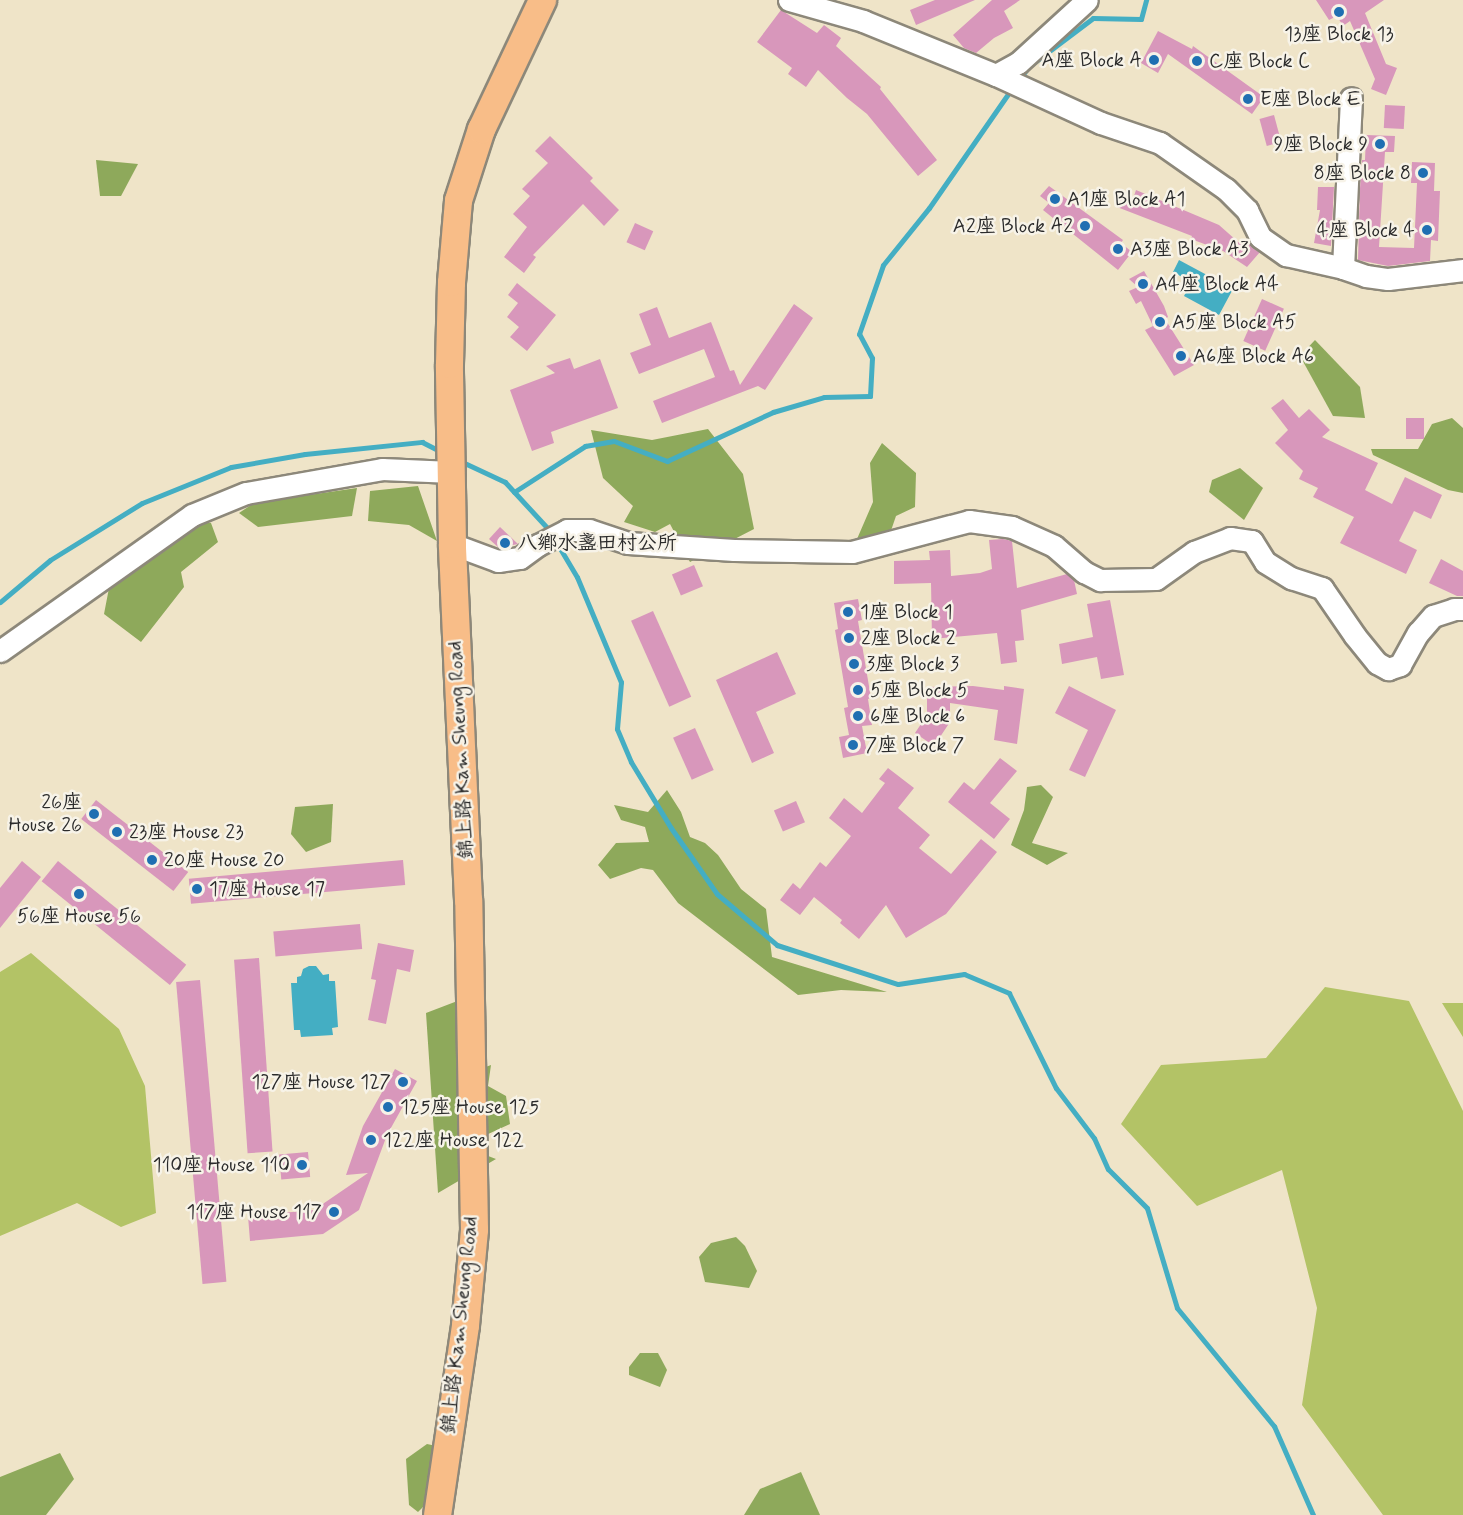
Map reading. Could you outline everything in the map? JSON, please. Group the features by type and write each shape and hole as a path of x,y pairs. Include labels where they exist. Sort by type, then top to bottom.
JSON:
{"main road":[{"name":"錦上路 Kam Sheung Road","path":"437,1515 465,1325 474,1229 468,900 452,544 451,282 458,200 481,129 542,0"}],"street":[{"path":"789,0 863,21 1101,123 1160,143 1226,189 1247,210 1260,237 1286,255 1343,268 1366,276 1388,279 1463,270"},
{"path":"1007,81 1018,63 1087,0"},
{"path":"1343,268 1351,98"},
{"path":"0,651 192,515 235,498 382,469 452,469"},
{"path":"452,544 498,561 520,558 537,545 567,530 589,530 628,543 639,544 734,550 852,552 969,521 1011,527 1054,546 1084,572 1100,580 1156,579 1194,552 1230,538 1252,541 1265,562 1291,578 1322,588 1377,663 1388,669 1400,665 1418,633 1432,616 1454,609 1463,609"}],"green space":[{"path":"96,160 138,164 121,196 100,196"},
{"path":"1315,340 1360,387 1365,418 1333,416 1300,356"},
{"path":"1452,418 1463,428 1463,493 1448,490 1373,455 1371,449 1418,449 1432,424"},
{"path":"708,429 743,474 754,529 690,562 670,524 655,532 624,522 633,506 603,478 591,430 652,440"},
{"path":"882,443 916,473 915,507 896,516 884,551 857,539 873,502 870,463"},
{"path":"1240,468 1263,488 1244,520 1209,492 1212,480"},
{"path":"418,486 437,541 409,525 368,521 370,491"},
{"path":"357,488 352,516 258,527 239,513 254,503"},
{"path":"172,516 211,523 218,542 181,572 184,587 141,642 104,614 115,557"},
{"path":"1041,785 1053,797 1032,843 1068,853 1047,865 1011,845 1024,810 1027,787"},
{"path":"667,790 681,812 690,837 705,843 718,855 741,889 766,909 772,957 887,992 841,990 798,995 678,903 653,870 641,868 610,879 598,865 616,843 649,842 645,827 621,820 614,805 648,812"},
{"path":"333,804 331,842 306,852 291,834 295,807"},
{"path":"31,953 119,1029 145,1086 156,1213 121,1227 77,1203 0,1236 0,972"},
{"path":"1325,987 1409,1001 1463,1111 1463,1515 1383,1515 1302,1405 1317,1308 1282,1170 1197,1206 1121,1124 1161,1065 1266,1058"},
{"path":"460,1000 459,1077 491,1065 488,1086 506,1096 510,1124 462,1146 496,1159 438,1193 426,1013"},
{"path":"1442,1003 1463,1003 1463,1037"},
{"path":"736,1237 745,1246 757,1271 749,1288 705,1282 699,1257 711,1243"},
{"path":"640,1353 658,1353 667,1370 660,1387 629,1375 629,1367"},
{"path":"427,1444 460,1451 460,1470 418,1512 409,1505 406,1459"},
{"path":"60,1453 74,1479 46,1515 0,1515 0,1477"},
{"path":"801,1472 820,1515 744,1515 760,1489"}],"water":[{"path":"1179,260 1233,289 1219,315 1184,296 1191,282 1173,272"},
{"path":"316,966 323,975 329,974 329,981 335,981 338,1027 332,1028 333,1035 301,1037 300,1030 294,1030 291,983 297,983 297,977 301,976 303,969"}],"building":[{"path":"935,0 975,0 916,25 910,10"},
{"path":"992,0 1020,0 1004,11 1013,28 994,38 976,53 964,48 953,35"},
{"path":"1316,0 1384,0 1365,13 1386,64 1397,68 1386,95 1371,89 1375,79 1350,21 1343,26 1337,16 1329,20"},
{"path":"781,10 817,33 824,25 841,38 836,46 881,87 880,89 937,160 918,176 867,114 818,70 806,87 788,74 792,68 757,42"},
{"path":"1158,31 1192,49 1193,46 1264,97 1252,114 1168,54 1158,73 1141,63"},
{"path":"1385,105 1405,106 1404,129 1384,128"},
{"path":"1274,115 1281,142 1267,146 1260,119"},
{"path":"1366,135 1395,136 1394,152 1385,152 1379,247 1414,248 1417,183 1411,183 1412,162 1435,163 1434,191 1440,191 1438,241 1431,240 1430,261 1388,266 1358,260 1360,188 1362,160 1365,160"},
{"path":"550,136 593,178 590,181 619,210 604,226 583,204 533,255 536,257 524,273 504,257 527,227 513,214 530,196 522,189 548,163 535,151"},
{"path":"1049,186 1123,240 1121,243 1132,252 1118,270 1043,210 1049,203 1040,196"},
{"path":"1318,187 1334,187 1331,246 1314,243 1320,210 1317,210"},
{"path":"1136,190 1219,225 1245,248 1249,243 1260,252 1247,267 1223,251 1191,239 1192,236 1117,207 1122,195 1133,199"},
{"path":"635,223 653,231 645,250 626,242"},
{"path":"1144,271 1164,306 1168,317 1165,319 1194,365 1174,376 1145,330 1153,326 1141,301 1136,304 1129,291 1138,287 1129,279"},
{"path":"517,283 556,315 527,351 510,337 519,327 507,317 518,303 508,295"},
{"path":"1262,299 1284,309 1265,351 1243,341"},
{"path":"794,304 813,318 765,390 758,386 662,423 653,401 715,377 704,349 639,374 630,353 651,345 639,314 657,307 669,338 711,322 730,371 734,370 740,385"},
{"path":"570,358 574,369 600,359 618,408 551,432 554,443 532,451 510,390 555,373 546,366"},
{"path":"1283,399 1299,418 1309,409 1330,430 1322,437 1378,463 1365,490 1392,504 1405,477 1442,495 1431,519 1414,511 1399,541 1417,550 1406,574 1340,543 1354,517 1313,497 1318,488 1299,479 1303,471 1275,443 1288,430 1271,408"},
{"path":"1406,418 1424,418 1424,439 1406,439"},
{"name":"八鄉水盞田村公所","path":"500,527 518,544 499,548 489,539"},
{"path":"989,540 1012,541 1017,588 1067,574 1074,580 1077,594 1021,610 1024,640 1015,641 1017,662 1001,664 997,633 932,639 931,583 894,584 894,561 930,560 929,551 950,550 951,576 980,573 992,569"},
{"path":"1441,559 1463,571 1463,596 1457,596 1429,583"},
{"path":"694,565 703,586 681,596 672,574"},
{"path":"858,599 862,620 858,621 871,698 868,699 872,725 862,726 867,753 843,758 839,737 849,735 844,708 848,707 835,630 838,629 834,603"},
{"path":"1110,600 1124,675 1101,679 1097,657 1062,664 1059,644 1093,637 1087,604"},
{"path":"653,611 691,697 669,707 631,621"},
{"path":"777,652 796,694 756,712 774,753 752,763 716,680"},
{"path":"973,686 1004,690 1004,686 1024,689 1017,744 994,740 998,710 950,703 950,722 934,746 915,733 927,715 927,687"},
{"path":"1069,686 1116,710 1085,777 1069,770 1088,730 1055,713"},
{"path":"695,728 714,770 692,780 673,738"},
{"path":"1000,758 1017,771 990,803 1010,819 994,839 948,802 964,782 974,790"},
{"path":"888,768 914,788 898,808 930,835 919,848 951,874 981,839 997,852 946,914 906,938 886,905 859,939 840,923 842,920 814,897 800,915 780,900 793,883 800,889 820,862 826,867 851,836 829,818 844,798 862,813 885,783 879,779"},
{"path":"96,800 188,872 173,891 81,819"},
{"path":"796,801 805,822 783,832 774,810"},
{"path":"403,860 405,885 191,904 189,879"},
{"path":"22,861 41,877 0,928 0,888"},
{"path":"58,861 186,965 170,985 42,881"},
{"path":"360,924 362,949 276,956 273,932"},
{"path":"378,943 414,950 410,972 397,969 386,1024 368,1020 376,980 371,979"},
{"path":"259,958 273,1152 248,1153 234,960"},
{"path":"200,980 226,1282 202,1284 176,982"},
{"path":"395,1069 417,1081 387,1135 359,1210 323,1234 250,1241 248,1216 314,1210 368,1173 346,1175 363,1126"},
{"path":"308,1152 310,1177 281,1179 279,1155"}],"waterway":[{"path":"1018,81 1028,67 1093,18 1141,19 1146,0"},
{"path":"514,492 585,446 614,441 667,461 773,412 824,397 870,396 872,358 859,334 883,265 929,208 1012,88"},
{"path":"0,602 50,560 142,503 231,467 305,454 422,442 442,452"},
{"path":"458,460 505,482 551,532"},
{"path":"555,540 577,577 621,682 617,729 631,762 671,828 717,894 777,945 898,984 964,974 1009,993 1056,1088 1094,1138 1108,1169 1147,1208 1177,1308 1274,1426 1313,1515"}],"place":[{"name":"13座 Block 13","path":"1339,12"},
{"name":"A座 Block A","path":"1154,60"},
{"name":"C座 Block C","path":"1197,61"},
{"name":"E座 Block E","path":"1248,99"},
{"name":"9座 Block 9","path":"1380,144"},
{"name":"8座 Block 8","path":"1423,173"},
{"name":"A1座 Block A1","path":"1055,199"},
{"name":"A2座 Block A2","path":"1085,226"},
{"name":"4座 Block 4","path":"1427,230"},
{"name":"A3座 Block A3","path":"1118,249"},
{"name":"A4座 Block A4","path":"1143,284"},
{"name":"A5座 Block A5","path":"1160,322"},
{"name":"A6座 Block A6","path":"1181,356"},
{"name":"八鄉水盞田村公所","path":"505,543"},
{"name":"1座 Block 1","path":"848,612"},
{"name":"2座 Block 2","path":"849,638"},
{"name":"3座 Block 3","path":"854,664"},
{"name":"5座 Block 5","path":"858,690"},
{"name":"6座 Block 6","path":"858,716"},
{"name":"7座 Block 7","path":"853,745"},
{"name":"26座 House 26","path":"94,814"},
{"name":"23座 House 23","path":"117,832"},
{"name":"20座 House 20","path":"152,860"},
{"name":"17座 House 17","path":"197,889"},
{"name":"56座 House 56","path":"79,894"},
{"name":"127座 House 127","path":"403,1082"},
{"name":"125座 House 125","path":"388,1107"},
{"name":"122座 House 122","path":"371,1140"},
{"name":"110座 House 110","path":"302,1165"},
{"name":"117座 House 117","path":"334,1212"}]}
